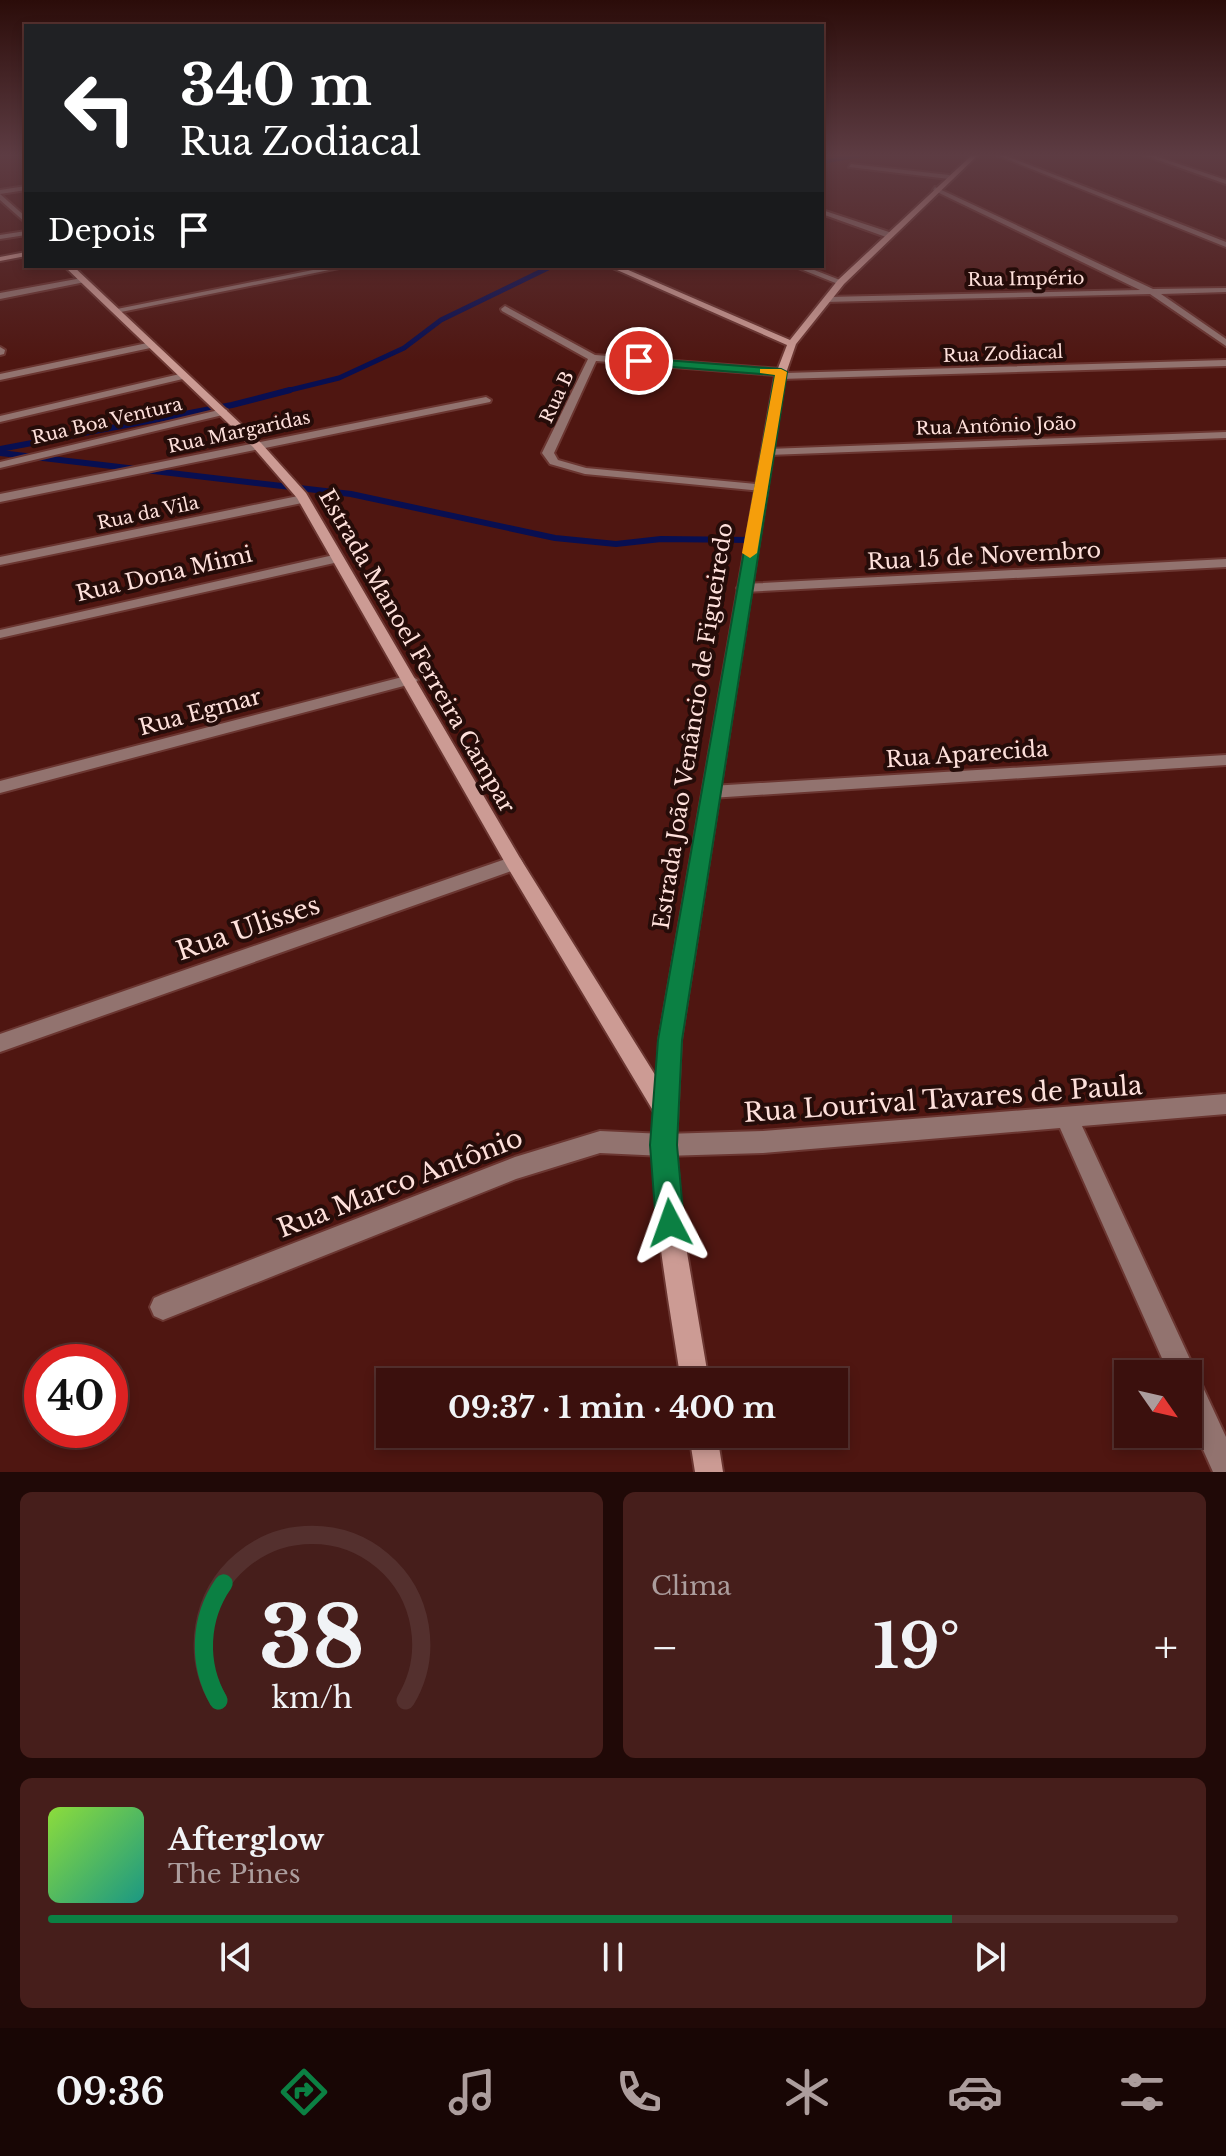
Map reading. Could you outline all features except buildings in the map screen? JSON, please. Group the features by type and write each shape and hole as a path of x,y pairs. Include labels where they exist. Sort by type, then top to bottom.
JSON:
{"street":[{"path":"856,224 889,235"},
{"name":"Estrada João Venâncio de Figueiredo","path":"693,1368 670,1223 664,1145 670,1040 781,374 792,344 841,282 900,224"},
{"path":"1008,224 1154,293 1226,343"},
{"path":"1172,224 1226,245"},
{"path":"0,237 24,233"},
{"path":"0,259 24,254"},
{"name":"Estrada Manoel Ferreira Campar","path":"70,268 223,412 290,481 410,680 514,863 664,1109"},
{"path":"116,310 335,268"},
{"path":"617,268 792,344"},
{"path":"802,268 841,282"},
{"path":"0,296 82,280"},
{"name":"Rua Império","path":"827,300 1226,290"},
{"name":"Rua B","path":"505,309 593,358 548,453 554,462 585,471 762,487"},
{"path":"0,377 152,345"},
{"name":"Rua Zodiacal","path":"593,358 781,374 1226,363"},
{"path":"0,419 184,376"},
{"name":"Rua Margaridas","path":"0,498 486,400"},
{"name":"Rua Boa Ventura","path":"5,464 223,412"},
{"name":"Rua Antônio João","path":"768,452 1226,435"},
{"name":"Rua da Vila","path":"0,561 302,498"},
{"name":"Rua Dona Mimi","path":"0,634 338,558"},
{"name":"Rua 15 de Novembro","path":"744,588 1226,563"},
{"name":"Rua Egmar","path":"0,787 410,680"},
{"name":"Rua Aparecida","path":"711,792 1226,760"},
{"name":"Rua Ulisses","path":"0,1043 514,863"},
{"name":"Rua Lourival Tavares de Paula","path":"664,1145 763,1142 1226,1104"},
{"path":"1067,1119 1177,1360"},
{"name":"Rua Marco Antônio","path":"163,1307 515,1168 600,1142 664,1145"},
{"path":"1202,1416 1226,1469"},
{"path":"705,1448 709,1472"}],"waterway":[{"path":"287,391 339,378 404,348 441,320 548,268"},
{"path":"0,449 232,405 287,391"},
{"path":"282,392 287,391"},
{"path":"0,453 351,494 555,538 616,544 661,539 752,540"}],"slow traffic":[{"path":"750,553 781,372 764,371"}],"route":[{"path":"639,361 781,372 670,1040 664,1145 670,1223"}]}
